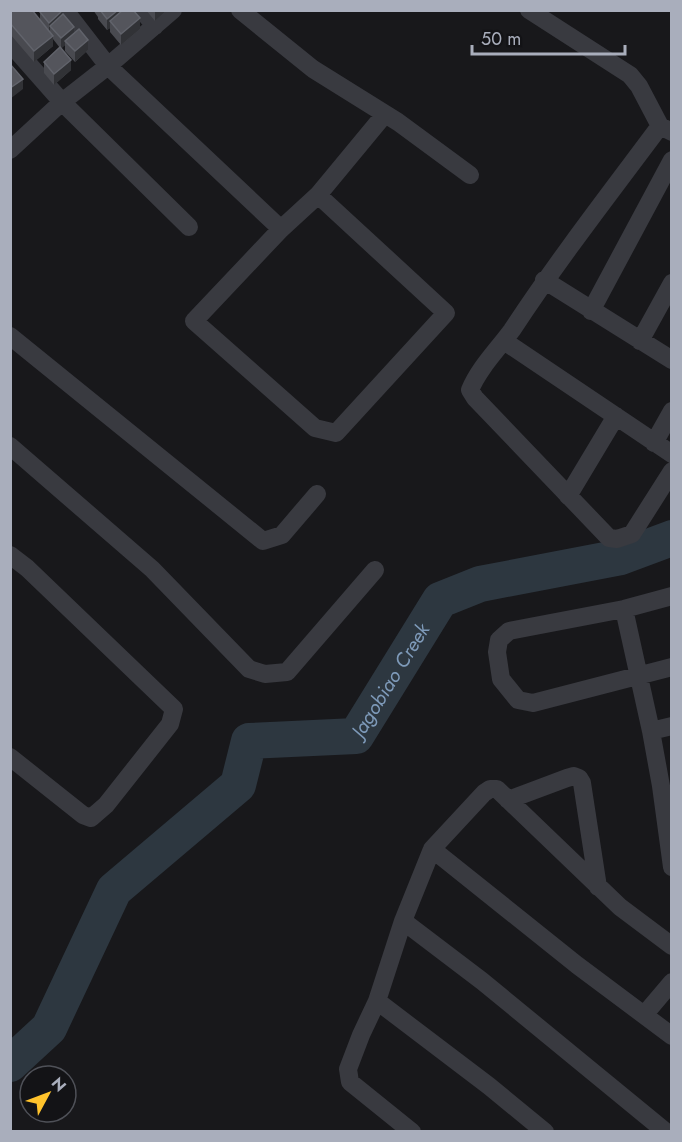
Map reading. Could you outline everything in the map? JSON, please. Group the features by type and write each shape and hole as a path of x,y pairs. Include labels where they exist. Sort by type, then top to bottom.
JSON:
{"street":[{"path":"142,10 155,26"},
{"path":"10,150 62,102 173,10"},
{"path":"240,10 313,69 385,114 470,175"},
{"path":"529,10 630,75 666,129 544,280 504,341 474,380 470,390 475,398 609,538 632,534 672,471"},
{"path":"68,13 108,66 281,229"},
{"path":"10,43 62,102 189,227"},
{"path":"318,195 446,313 336,433 315,428 194,321 281,229 318,195 385,114"},
{"path":"591,311 666,185 672,160"},
{"path":"544,280 672,360"},
{"path":"640,341 672,283"},
{"path":"10,336 263,541 282,536 317,494"},
{"path":"504,341 672,454"},
{"path":"654,443 672,411"},
{"path":"568,496 616,416"},
{"path":"10,446 152,569 249,669 265,674 287,672 375,570"},
{"path":"10,555 27,568 174,708 170,724 106,805 91,818 83,815 10,757"},
{"path":"672,596 624,609 509,631 499,640 497,652 501,679 518,700 533,703 672,667"},
{"path":"624,609 651,731 666,785 672,867"},
{"path":"651,731 672,726"},
{"path":"508,800 567,778 574,776 579,778 582,783 598,887"},
{"path":"412,1131 350,1082 348,1069 377,1001 404,921 432,849 484,793 490,789 496,789 620,907 672,946"},
{"path":"432,849 577,965 672,1036"},
{"path":"404,921 482,981 666,1131"},
{"path":"644,1015 672,982"},
{"path":"377,1001 545,1131"}],"building":[{"path":"10,10 32,10 53,36 34,51 10,23"},
{"path":"42,10 62,11 49,23 40,12"},
{"path":"100,10 118,10 107,19"},
{"path":"123,10 133,10 140,18 121,34 110,21"},
{"path":"63,14 74,27 61,38 50,26"},
{"path":"79,29 88,40 75,51 65,41"},
{"path":"60,47 71,60 54,74 44,62"},
{"path":"10,64 23,79 10,88"}],"waterway":[{"name":"Jagobiao Creek","path":"10,1064 49,1028 114,890 238,785 249,741 356,736 440,600 480,584 621,557 672,538"}]}
